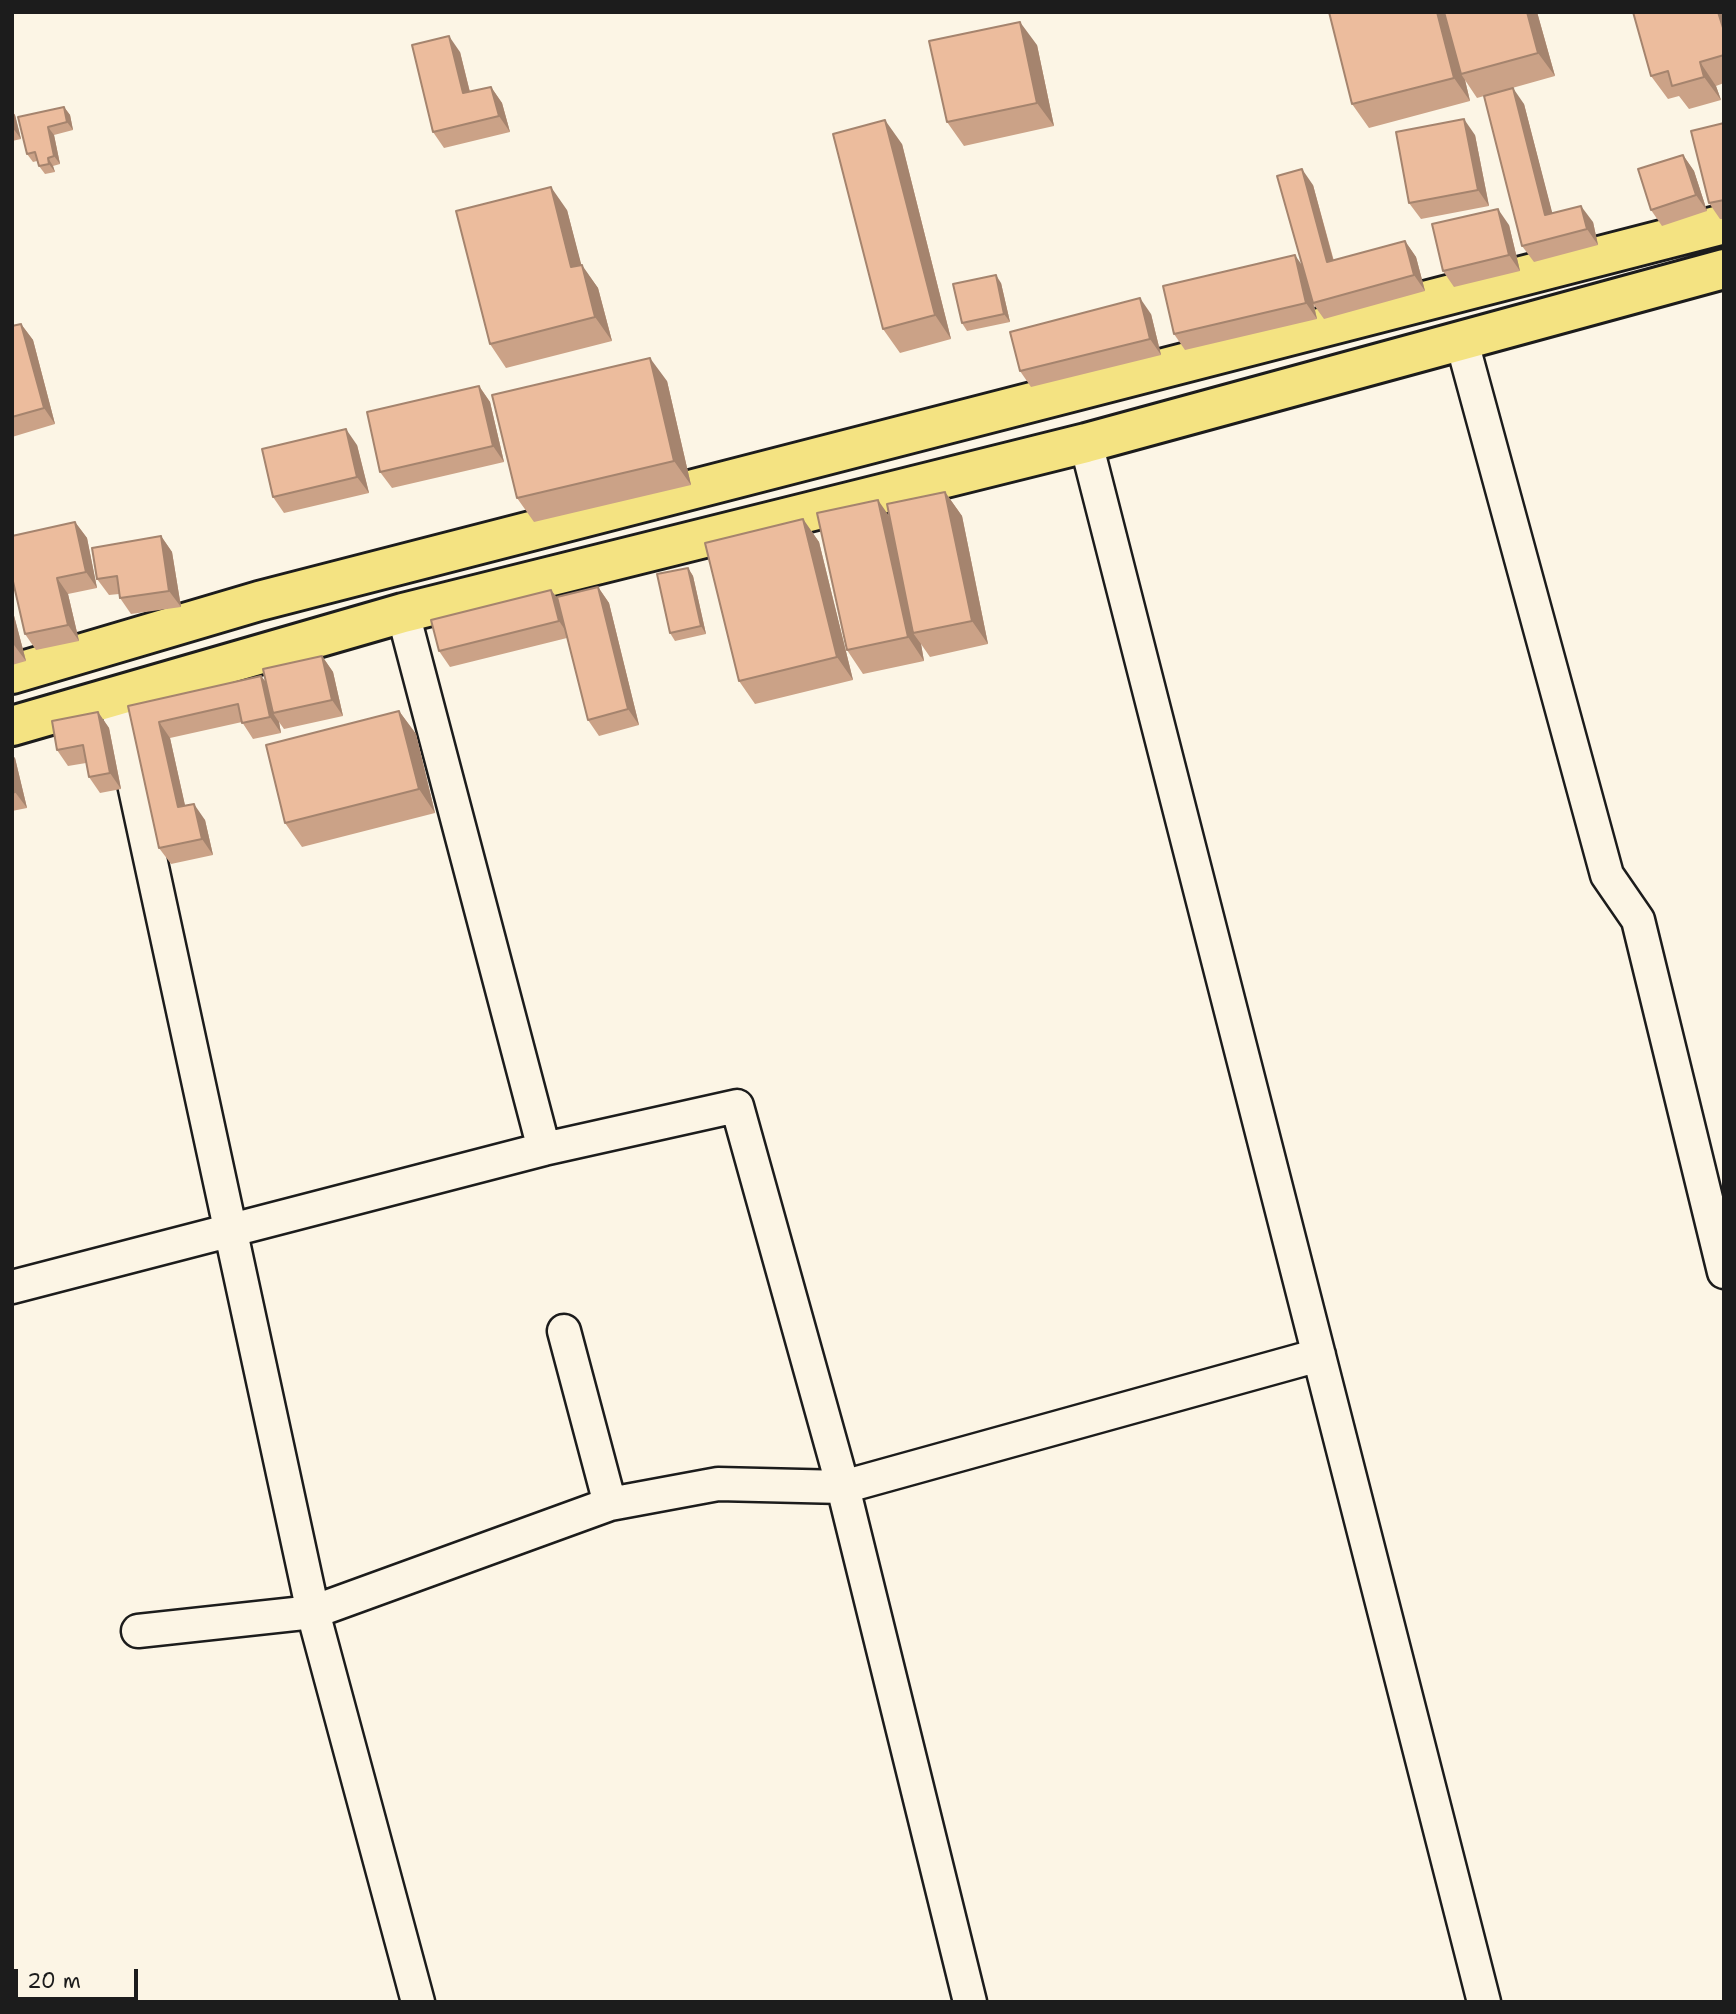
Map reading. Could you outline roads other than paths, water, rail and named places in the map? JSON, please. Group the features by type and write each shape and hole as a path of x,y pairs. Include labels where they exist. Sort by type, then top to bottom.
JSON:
{"main road":[{"path":"12,674 259,601 1724,224"},
{"path":"12,726 403,613 1086,443 1724,269"}],"street":[{"path":"1462,342 1607,875 1638,920 1724,1272"},
{"path":"1086,443 1484,2002"},
{"path":"403,613 544,1149"},
{"path":"115,696 313,1612 418,2002"},
{"path":"12,1287 544,1149 737,1106 843,1487 970,2002"},
{"path":"564,1331 610,1504"},
{"path":"138,1631 313,1612 610,1504 718,1484 843,1487 1319,1355"}]}
